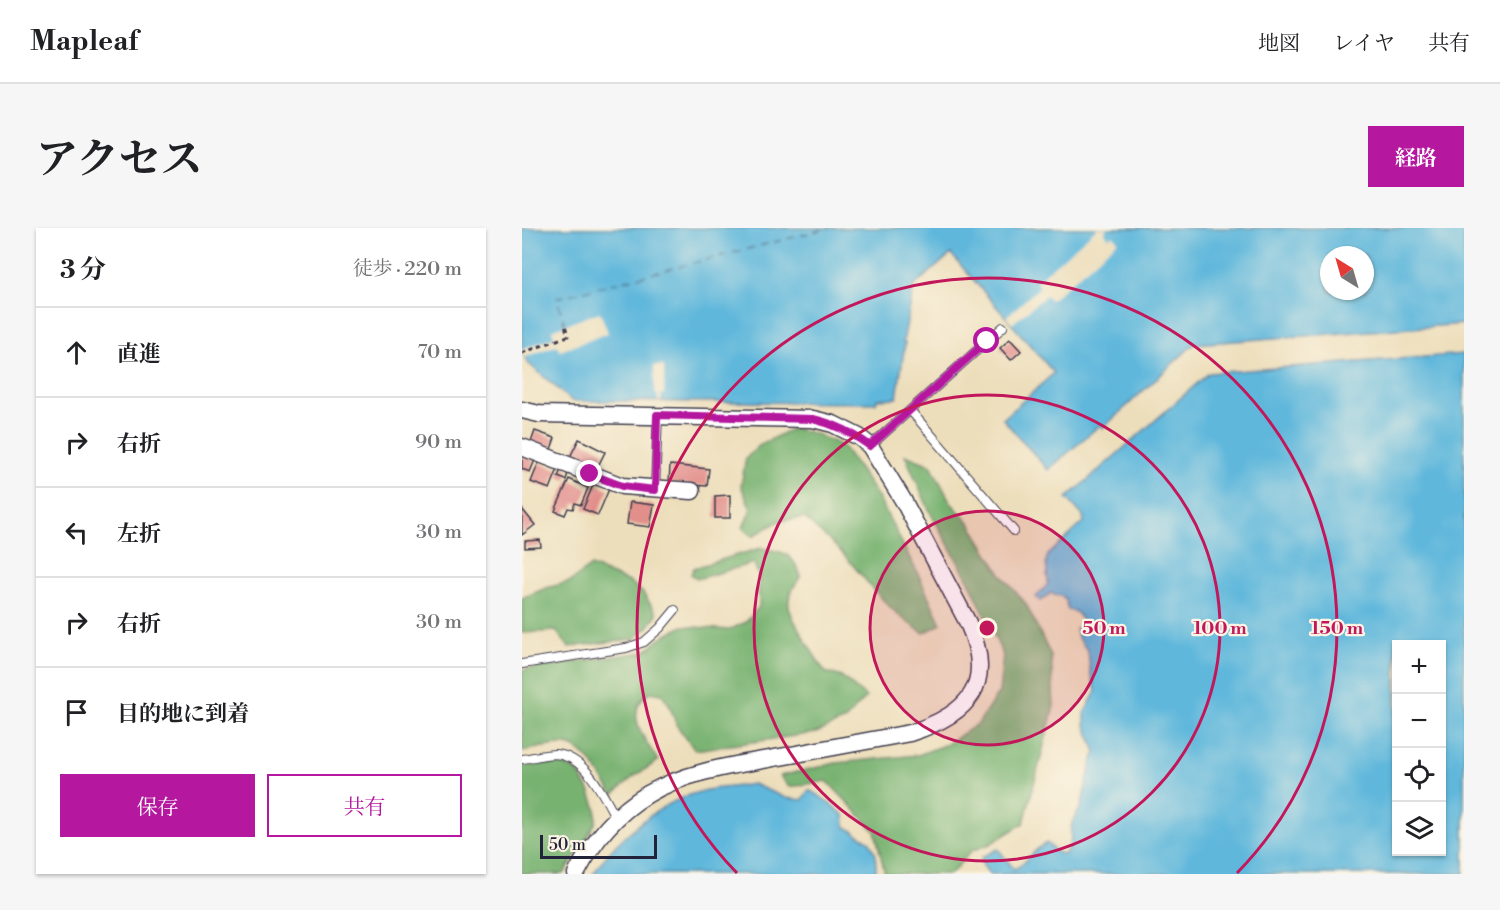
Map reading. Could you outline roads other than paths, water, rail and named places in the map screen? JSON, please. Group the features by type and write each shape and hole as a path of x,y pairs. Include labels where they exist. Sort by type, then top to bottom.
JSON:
{"street":[{"path":"522,410 539,414 813,419 833,424 859,437 870,446 903,500 976,642 979,660 974,692 965,705 934,726 910,733 730,766 671,782 647,795 616,818 592,845 576,874"},
{"path":"522,447 622,486 692,491"}],"lane":[{"path":"870,446 1003,327"},
{"path":"910,410 1014,531"},
{"path":"655,490 657,415"},
{"path":"522,664 626,648 644,642 675,610"},
{"path":"522,759 555,754 571,758 596,784 616,818"}],"water":[{"path":"522,228 1464,228 1464,324 1194,344 1103,428 1100,425 1048,470 1003,419 1054,373 951,254 914,286 903,342 905,343 897,398 877,399 876,403 572,401 528,363 522,354"},
{"path":"1464,354 1464,874 989,874 982,864 982,857 998,849 1014,869 1047,843 1058,853 1065,854 1070,842 1072,823 1081,806 1096,752 1085,724 1085,712 1096,691 1090,672 1088,651 1078,638 1076,629 1082,624 1080,618 1076,612 1068,610 1066,600 1060,595 1056,596 1051,593 1040,601 1036,597 1048,584 1046,561 1048,555 1084,522 1083,516 1067,498 1209,373"},
{"path":"753,784 786,798 802,800 809,790 821,797 844,815 845,826 870,842 876,855 876,874 593,874 628,834 674,802 707,790"}]}
